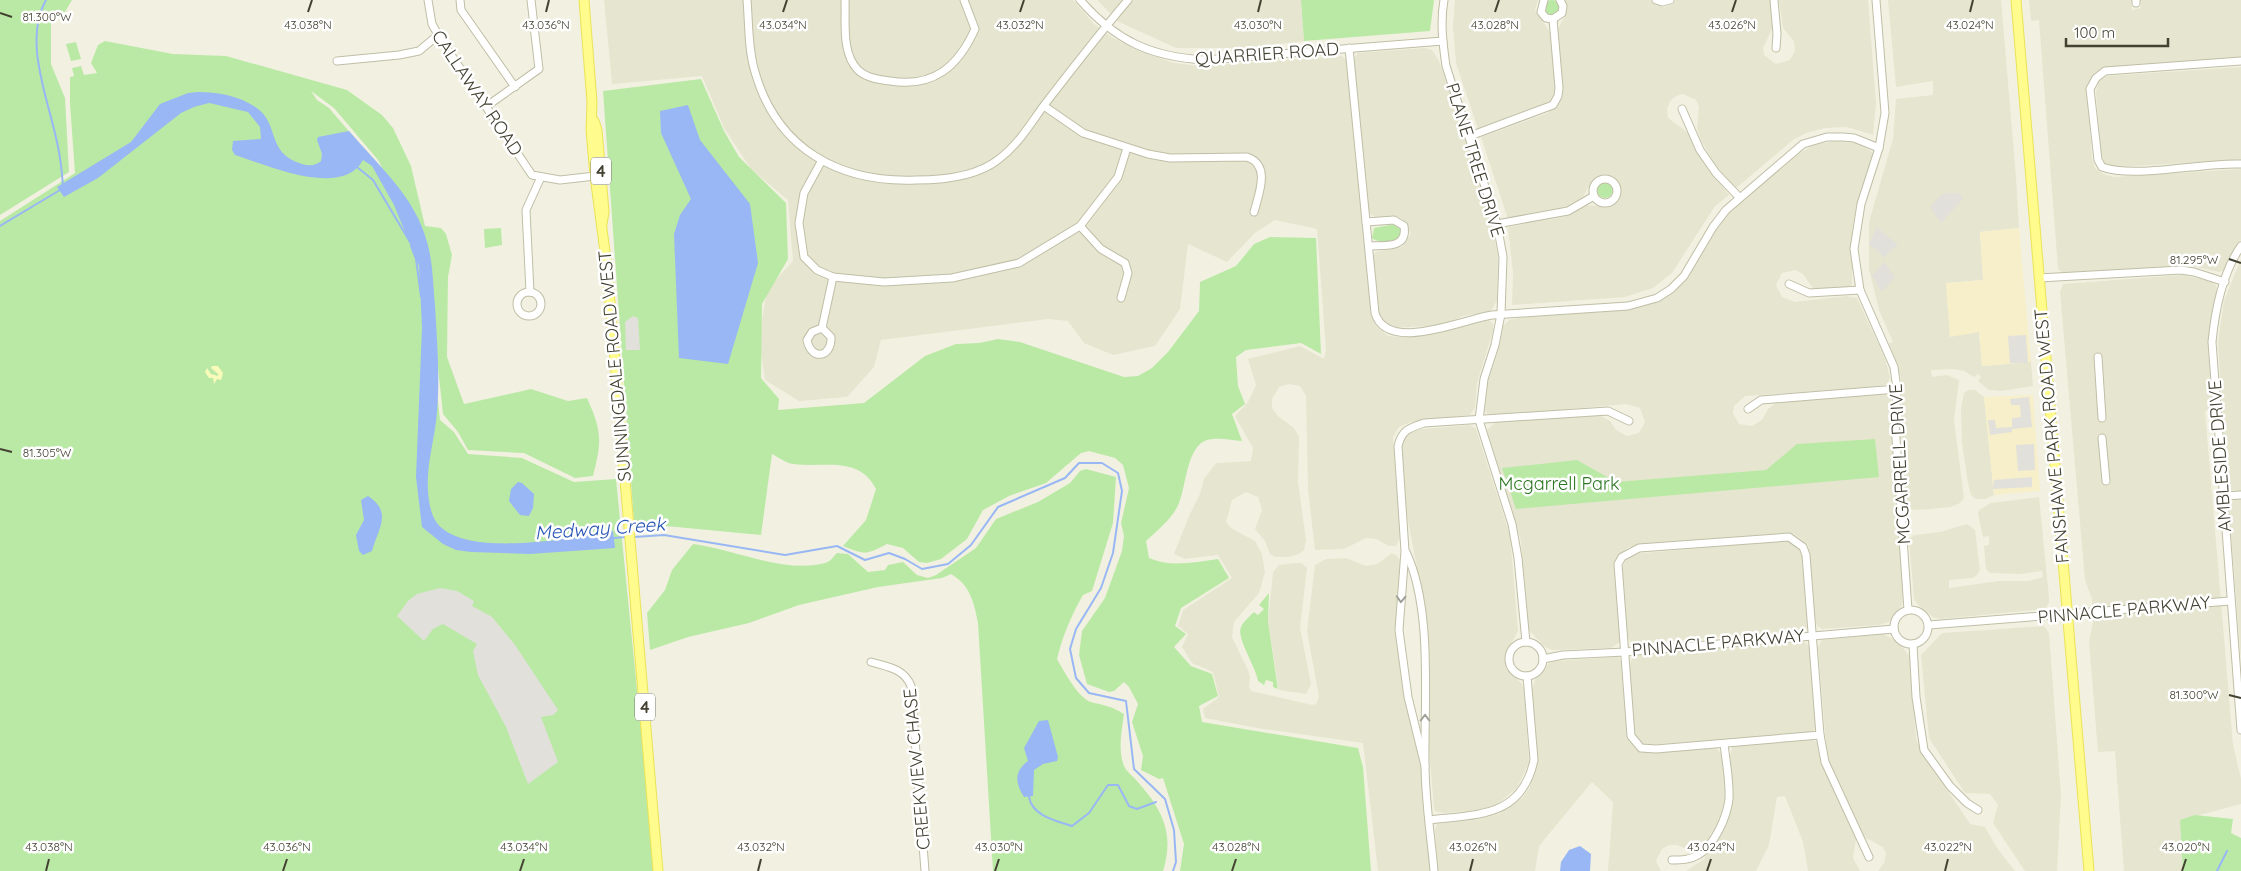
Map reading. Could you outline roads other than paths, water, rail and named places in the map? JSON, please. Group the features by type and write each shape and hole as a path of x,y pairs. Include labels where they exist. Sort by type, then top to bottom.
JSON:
{"main road":[{"name":"SUNNINGDALE ROAD WEST","path":"584,0 593,118 591,130 598,213 602,224"},
{"name":"FANSHAWE PARK ROAD WEST","path":"2016,0 2089,871"},
{"name":"SUNNINGDALE ROAD WEST","path":"593,118 597,130 604,212 602,224 658,871"}],"street":[{"name":"CALLAWAY ROAD","path":"428,0 432,24 438,36 532,175 541,177"},
{"path":"460,0 461,10 515,87"},
{"path":"487,106 539,69 532,0"},
{"path":"747,0 754,69 761,90 780,125 798,144 821,162 854,175 877,180 927,180 968,174 998,160 1015,145 1105,26 1128,0"},
{"path":"845,0 847,51 858,70 877,80 908,84 933,77 953,65 967,46 975,29 964,0"},
{"name":"QUARRIER ROAD","path":"1080,0 1105,26 1152,52 1177,58 1205,60 1443,41"},
{"name":"PLANE TREE DRIVE","path":"1444,0 1442,10 1446,66 1497,224 1503,257 1501,314 1495,345 1484,380 1479,420 1512,524 1518,558 1526,642"},
{"path":"1544,0 1541,4 1541,12 1546,18 1553,19 1562,13 1564,6 1560,0"},
{"path":"1656,0 1662,2 1670,0"},
{"path":"1774,0 1776,48"},
{"name":"MCGARRELL DRIVE","path":"1876,0 1885,106 1879,148 1861,204 1855,231 1856,267 1860,290 1894,367 1897,389 1895,424 1908,610"},
{"path":"1470,136 1553,105 1558,96 1559,88 1553,19"},
{"path":"337,61 399,55 419,51 438,36"},
{"path":"1349,48 1375,314 1379,323 1386,330 1397,333 1438,330 1473,318 1501,314 1628,306 1657,298 1671,289 1684,276 1713,226 1739,197 1803,144 1827,136 1854,138 1879,148"},
{"path":"2241,61 2105,72 2096,78 2090,89 2097,152 2102,167 2120,171 2241,164"},
{"path":"1044,106 1083,133 1127,148 1170,158 1247,157 1254,160 1260,165 1262,172 1254,212"},
{"path":"1682,109 1700,150 1716,173 1739,197"},
{"path":"821,162 804,192 799,223 804,258 817,270 833,277 884,282 952,278 1019,263 1080,226 1118,177 1127,148"},
{"path":"530,292 526,210 541,177 560,180 595,176"},
{"path":"1497,224 1568,211 1594,196"},
{"path":"1366,222 1394,220 1404,226 1406,234 1403,241 1397,245 1369,246"},
{"path":"1080,226 1101,249 1125,263 1128,273 1121,298"},
{"name":"AMBLESIDE DRIVE","path":"2241,246 2225,282 2214,319 2212,342 2241,730"},
{"path":"2039,278 2181,270 2225,282"},
{"path":"822,328 833,277"},
{"path":"1789,284 1809,293 1860,290"},
{"path":"2098,357 2102,418"},
{"path":"1748,409 1761,400 1897,389"},
{"path":"1425,766 1408,697 1399,630 1405,551 1398,446 1401,435 1407,428 1424,423 1608,411 1629,421"},
{"path":"2102,438 2106,481"},
{"path":"2224,496 2241,495"},
{"path":"1820,735 1648,750 1634,742 1631,736 1618,564 1629,552 1639,548 1789,537 1803,547 1806,556 1820,735 1825,762 1869,857"},
{"path":"1405,551 1414,573 1423,639 1425,766 1434,871"},
{"name":"PINNACLE PARKWAY","path":"1929,626 2230,602"},
{"path":"1908,610 1923,614 1929,626 1924,638 1913,644 1899,640 1894,629 1897,617 1908,610"},
{"name":"PINNACLE PARKWAY","path":"1543,659 1562,655 1625,652 1812,634 1894,629"},
{"path":"1526,642 1536,646 1543,659 1537,672 1528,676 1522,676 1513,670 1509,660 1516,646 1526,642"},
{"path":"1913,644 1917,705 1924,750 1950,786 1967,804 1978,810"},
{"name":"CREEKVIEW CHASE","path":"870,662 901,672 908,678 911,686 925,871"},
{"path":"1430,820 1491,813 1504,807 1522,791 1532,771 1534,760 1528,676"},
{"path":"1672,860 1687,860 1698,855 1711,844 1721,822 1729,798 1724,744"}],"water":[{"path":"198,92 229,96 244,101 258,109 269,123 278,146 283,153 302,164 312,165 321,161 322,154 317,140 318,137 349,131 384,169 414,211 422,226 427,242 433,282 438,399 429,461 428,496 433,516 439,525 458,537 478,542 501,543 550,541 613,531 615,548 530,554 471,552 456,550 443,544 422,527 416,477 422,327 419,266 394,205 372,166 363,160 353,171 339,177 322,178 284,171 235,155 232,150 233,141 261,139 260,127 248,112 209,103 181,113 98,178 64,197 57,187 131,142 160,104 188,93"},
{"path":"688,105 700,140 750,204 758,263 728,364 679,358 674,234 680,215 691,199 661,133 660,111"},
{"path":"518,482 522,483 534,494 533,508 529,516 520,515 509,501 511,489"},
{"path":"368,496 380,508 382,521 372,551 363,555 359,551 356,535 364,520 361,500"},
{"path":"1048,720 1058,757 1057,761 1043,764 1034,770 1033,796 1024,797 1017,778 1020,769 1028,761 1024,748 1039,721"},
{"path":"1580,846 1591,854 1590,871 1560,871 1561,862 1569,850"}],"waterway":[{"path":"46,0 39,17 37,53 44,92 59,152 63,186"},
{"name":"Medway Creek","path":"357,167 373,180 410,242"},
{"name":"Medway Creek","path":"0,226 60,190"},
{"name":"Medway Creek","path":"411,246 416,259 421,296"},
{"name":"Medway Creek","path":"634,537 664,535 785,555 837,546 865,560 889,553 905,559 922,569 948,564 971,545 998,507 1065,478 1079,463 1102,463 1118,473 1122,491 1113,553 1101,588 1076,629 1070,649 1076,678 1089,693 1126,701 1134,769 1165,799 1174,830 1176,862 1173,871"},
{"name":"Medway Creek","path":"614,538 626,537"},
{"path":"1029,797 1035,809 1040,813 1053,820 1072,826 1089,813 1108,785 1118,785 1129,806 1137,809 1156,802"},
{"path":"2217,871 2227,851"}],"park label":[{"name":"Mcgarrell Park","path":"1559,484"}]}
